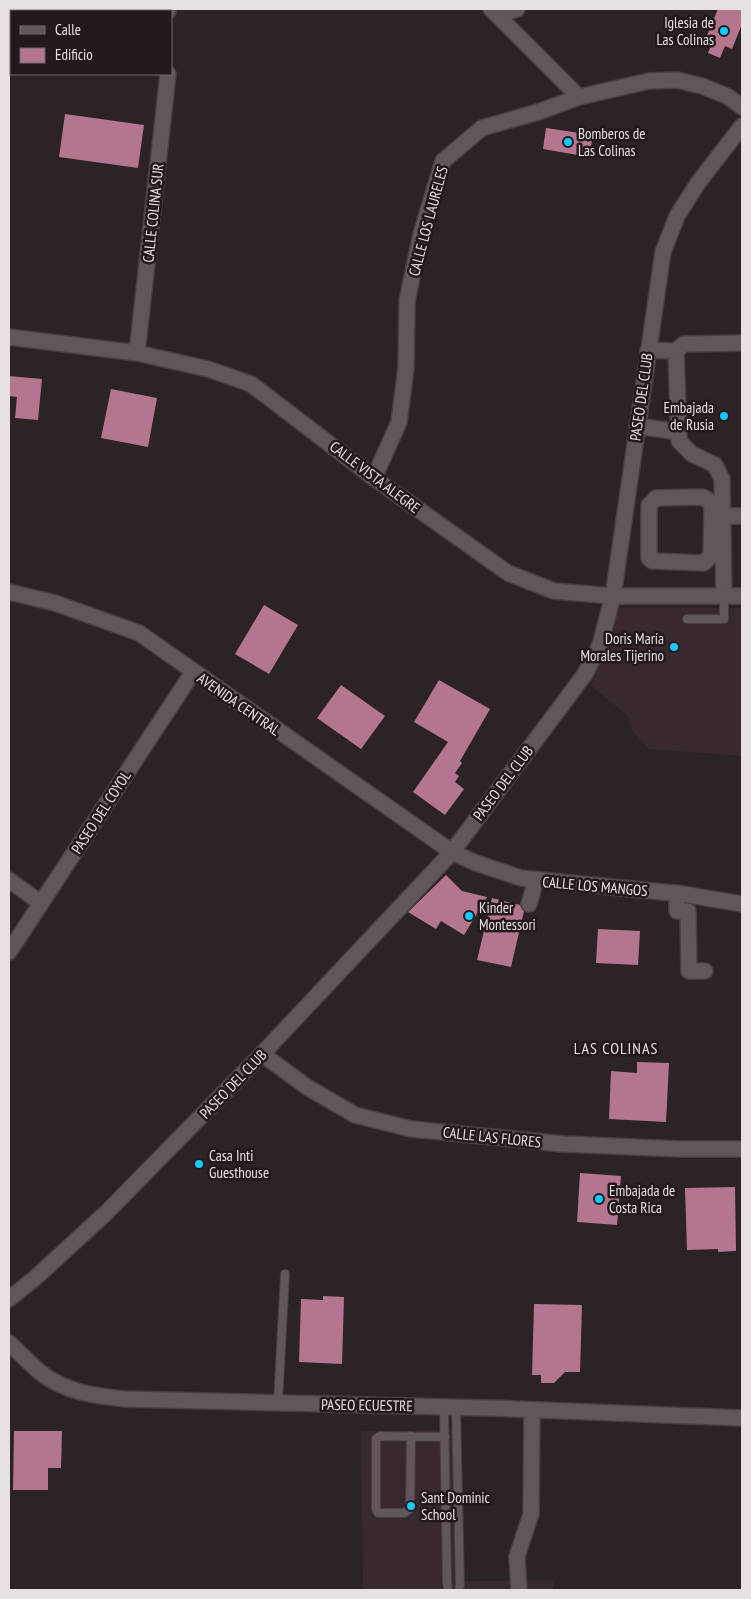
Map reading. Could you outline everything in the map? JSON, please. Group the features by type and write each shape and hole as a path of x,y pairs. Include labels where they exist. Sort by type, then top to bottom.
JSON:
{"street":[{"path":"494,12 517,9"},
{"path":"494,12 579,97"},
{"name":"CALLE COLINA SUR","path":"137,353 168,75"},
{"name":"CALLE LOS LAURELES","path":"374,478 398,422 406,368 407,301 421,234 443,161 482,128 579,97 649,81 677,80 702,86 727,96 742,107"},
{"name":"PASEO DEL CLUB","path":"9,1300 106,1213 262,1054 452,852 585,674 600,645 613,596 663,252 677,216 698,183 742,126"},
{"name":"CALLE VISTA ALEGRE","path":"9,337 137,353 208,369 251,384 374,478 508,573 554,591 613,596 742,596"},
{"path":"648,350 676,351 684,344 742,343"},
{"path":"676,351 679,441 692,454 715,465 722,479 717,516 712,555 708,560 704,562 656,562 649,558 648,505 652,500 656,498 703,498 709,501 717,516 724,596"},
{"path":"637,426 679,432"},
{"path":"717,516 742,516"},
{"name":"AVENIDA CENTRAL","path":"9,592 55,603 139,633 452,852"},
{"name":"PASEO DEL COYOL","path":"9,952 193,672"},
{"name":"CALLE LOS MANGOS","path":"452,852 503,873 536,880 677,893 742,904"},
{"path":"9,880 42,903"},
{"path":"529,904 536,880"},
{"path":"677,893 677,911 688,911 689,971 705,971"},
{"name":"CALLE LAS FLORES","path":"262,1054 308,1087 355,1115 411,1130 563,1144 681,1149 742,1149"},
{"name":"PASEO ECUESTRE","path":"9,1343 41,1373 70,1390 125,1399 450,1407 742,1418"},
{"path":"519,1590 518,1556 530,1514 532,1410"}],"lane":[{"path":"687,619 724,619 724,596"},
{"path":"278,1402 285,1274"},
{"path":"448,1590 445,1437 450,1407"},
{"path":"450,1407 457,1489 459,1590"},
{"path":"411,1436 410,1509 404,1514 378,1513 376,1509 376,1438 380,1436 411,1436 445,1437"},
{"path":"445,1489 457,1489"},
{"path":"446,1532 459,1532"}],"shaded area":[{"name":"Doris María Morales Tijerino","path":"620,608 742,608 742,756 649,749 632,730 627,715 591,686"},
{"name":"Sant Dominic School","path":"459,1430 462,1581 553,1580 553,1590 363,1590 361,1431"}],"building":[{"name":"Iglesia de Las Colinas","path":"718,9 742,9 742,24 732,49 725,46 720,58 708,53 713,41 706,38"},
{"path":"65,114 144,125 138,168 59,157"},
{"name":"Bomberos de Las Colinas","path":"546,128 593,135 589,157 543,149"},
{"path":"9,376 42,379 38,420 15,418 17,397 9,396"},
{"path":"111,389 157,398 148,447 101,438"},
{"path":"264,605 298,625 269,674 235,654"},
{"path":"439,680 490,709 455,773 459,776 455,782 464,789 445,815 413,792 448,742 414,722"},
{"path":"341,685 385,716 361,749 317,718"},
{"path":"446,875 462,891 487,897 464,935 441,921 436,929 408,912"},
{"path":"492,898 520,905 524,911 511,967 477,960"},
{"path":"598,929 640,931 638,965 596,963"},
{"path":"637,1062 669,1063 666,1122 609,1119 611,1071 637,1073"},
{"name":"Embajada de Costa Rica","path":"580,1173 621,1176 617,1225 577,1222"},
{"path":"735,1187 736,1251 718,1252 718,1249 687,1250 685,1188"},
{"path":"323,1296 344,1297 342,1364 299,1362 301,1299 323,1300"},
{"path":"534,1304 582,1305 580,1372 565,1372 554,1383 541,1383 541,1375 532,1375"},
{"path":"14,1431 62,1431 61,1468 48,1468 48,1490 13,1490"}],"place":[{"name":"Iglesia de Las Colinas","path":"724,31"},
{"name":"Bomberos de Las Colinas","path":"568,142"},
{"name":"Embajada de Rusia","path":"724,416"},
{"name":"Doris María Morales Tijerino","path":"674,647"},
{"name":"Kinder Montessori","path":"469,916"},
{"name":"Casa Inti Guesthouse","path":"199,1164"},
{"name":"Embajada de Costa Rica","path":"599,1199"},
{"name":"Sant Dominic School","path":"411,1506"}],"district":[{"name":"LAS COLINAS","path":"616,1048"}]}
